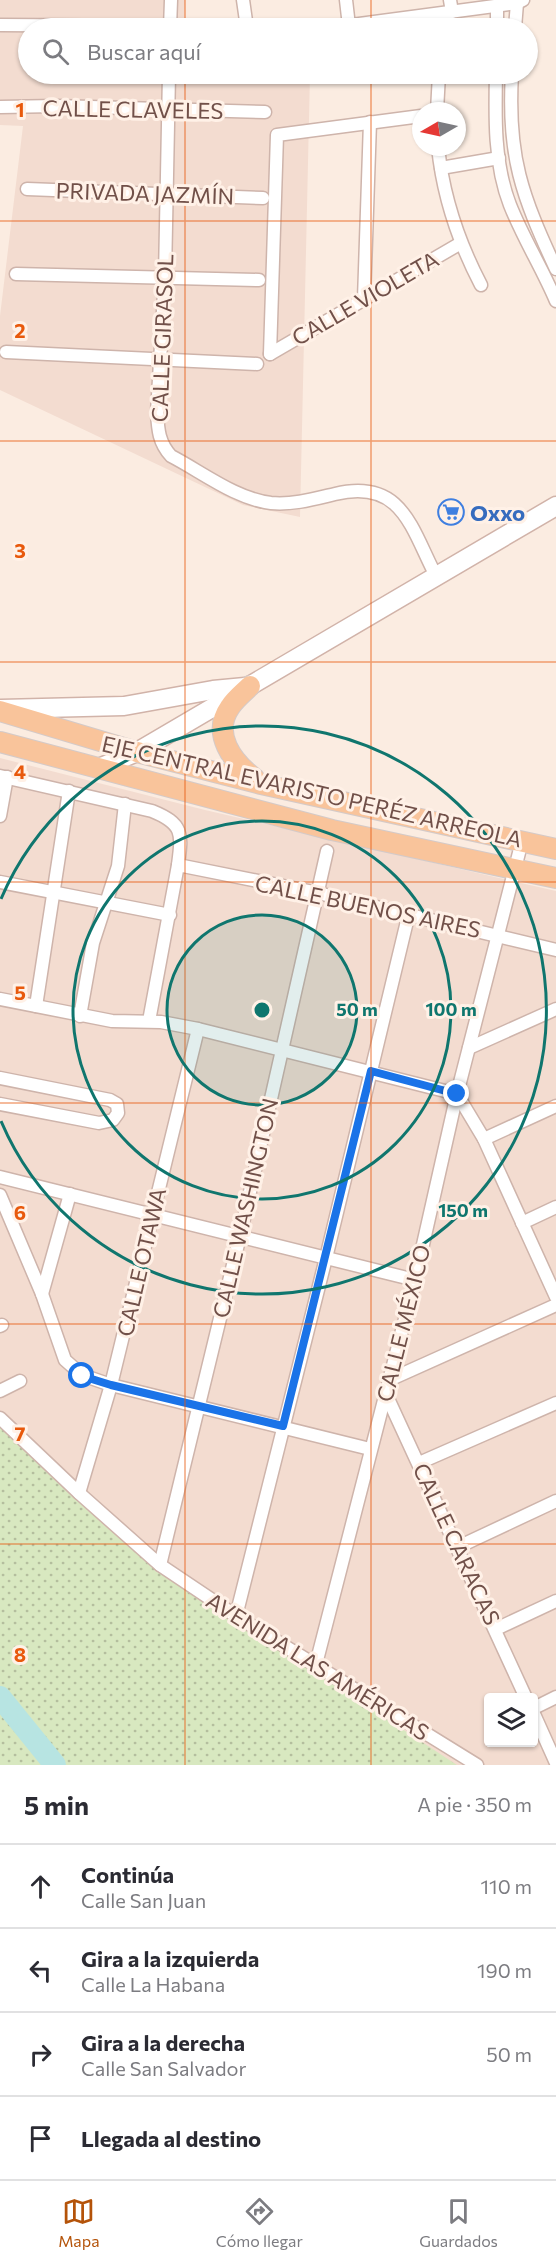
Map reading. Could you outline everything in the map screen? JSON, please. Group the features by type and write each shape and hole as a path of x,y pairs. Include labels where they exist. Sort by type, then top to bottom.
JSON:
{"main road":[{"path":"99,768 137,752 556,506"},
{"path":"0,710 124,706 213,690 250,686"},
{"path":"250,686 230,707 224,720 223,732 226,745 237,765 261,784"},
{"name":"EJE CENTRAL EVARISTO PERÉZ ARREOLA","path":"0,710 137,752 261,784 556,849"},
{"name":"EJE CENTRAL EVARISTO PERÉZ ARREOLA","path":"0,742 332,830 556,878"}],"street":[{"path":"170,18 171,0"},
{"path":"243,0 246,18"},
{"path":"346,0 348,18"},
{"path":"390,18 451,6 497,6 520,2 517,18"},
{"path":"497,6 497,18"},
{"path":"0,25 18,25"},
{"name":"CALLE GIRASOL","path":"169,84 165,276 158,432 164,448 171,456 242,494 270,503 299,503 358,490 382,495 398,506 436,576"},
{"path":"437,102 438,84"},
{"path":"496,84 499,158 509,203 556,301"},
{"path":"513,84 511,122 519,182 530,214 556,269"},
{"name":"CALLE CLAVELES","path":"0,107 56,106 265,112"},
{"path":"364,299 370,122 412,117"},
{"name":"CALLE VIOLETA","path":"370,122 277,135 270,354 461,243"},
{"path":"439,156 450,210 461,243 481,285"},
{"path":"441,168 499,158"},
{"name":"PRIVADA JAZMÍN","path":"27,189 263,198"},
{"path":"16,274 259,280"},
{"path":"6,352 257,364"},
{"path":"0,816 3,777 125,804 166,816 178,827 181,841 178,865 149,1021"},
{"path":"36,1006 69,791"},
{"path":"80,1016 93,943 104,903 118,866 125,804"},
{"name":"CALLE MÉXICO","path":"316,1664 415,1281 457,1094 522,841"},
{"name":"CALLE WASHINGTON","path":"160,1565 240,1236 327,851"},
{"name":"CALLE BUENOS AIRES","path":"178,865 318,893 556,950"},
{"path":"0,882 170,915"},
{"path":"236,1616 409,914"},
{"path":"0,999 112,1021 149,1021 198,1029 457,1094 484,1138 556,1297"},
{"path":"469,1048 556,1009"},
{"name":"CALLE OTAWA","path":"79,1493 111,1385 198,1029"},
{"path":"0,1077 110,1100 117,1104 118,1113 113,1120 99,1123 0,1104"},
{"path":"484,1138 556,1106"},
{"path":"0,1177 415,1281"},
{"path":"42,1294 70,1194"},
{"path":"0,1195 42,1294 65,1360 82,1376 370,1449"},
{"path":"522,1223 556,1207"},
{"path":"387,1386 556,1305"},
{"path":"0,1391 20,1381"},
{"name":"CALLE CARACAS","path":"387,1386 419,1463 524,1693"},
{"path":"419,1463 556,1403"},
{"name":"AVENIDA LAS AMÉRICAS","path":"0,1418 160,1565 236,1616 477,1765"},
{"path":"458,1547 556,1501"},
{"path":"496,1629 556,1601"},
{"path":"538,1706 556,1697"},
{"path":"538,1723 556,1763"}],"shaded area":[{"path":"0,0 185,0 184,18 18,18 18,84 310,84 300,517 243,505 0,390 0,316 23,126 0,125"},
{"path":"0,758 205,810 556,891 556,1765 0,1765"}],"green space":[{"path":"0,1426 105,1526 294,1658 457,1765 0,1765"}],"waterway":[{"path":"0,1697 55,1765"}],"place":[{"name":"Oxxo","path":"451,512"}],"route":[{"path":"82,1376 283,1426 371,1071 457,1094"}]}
